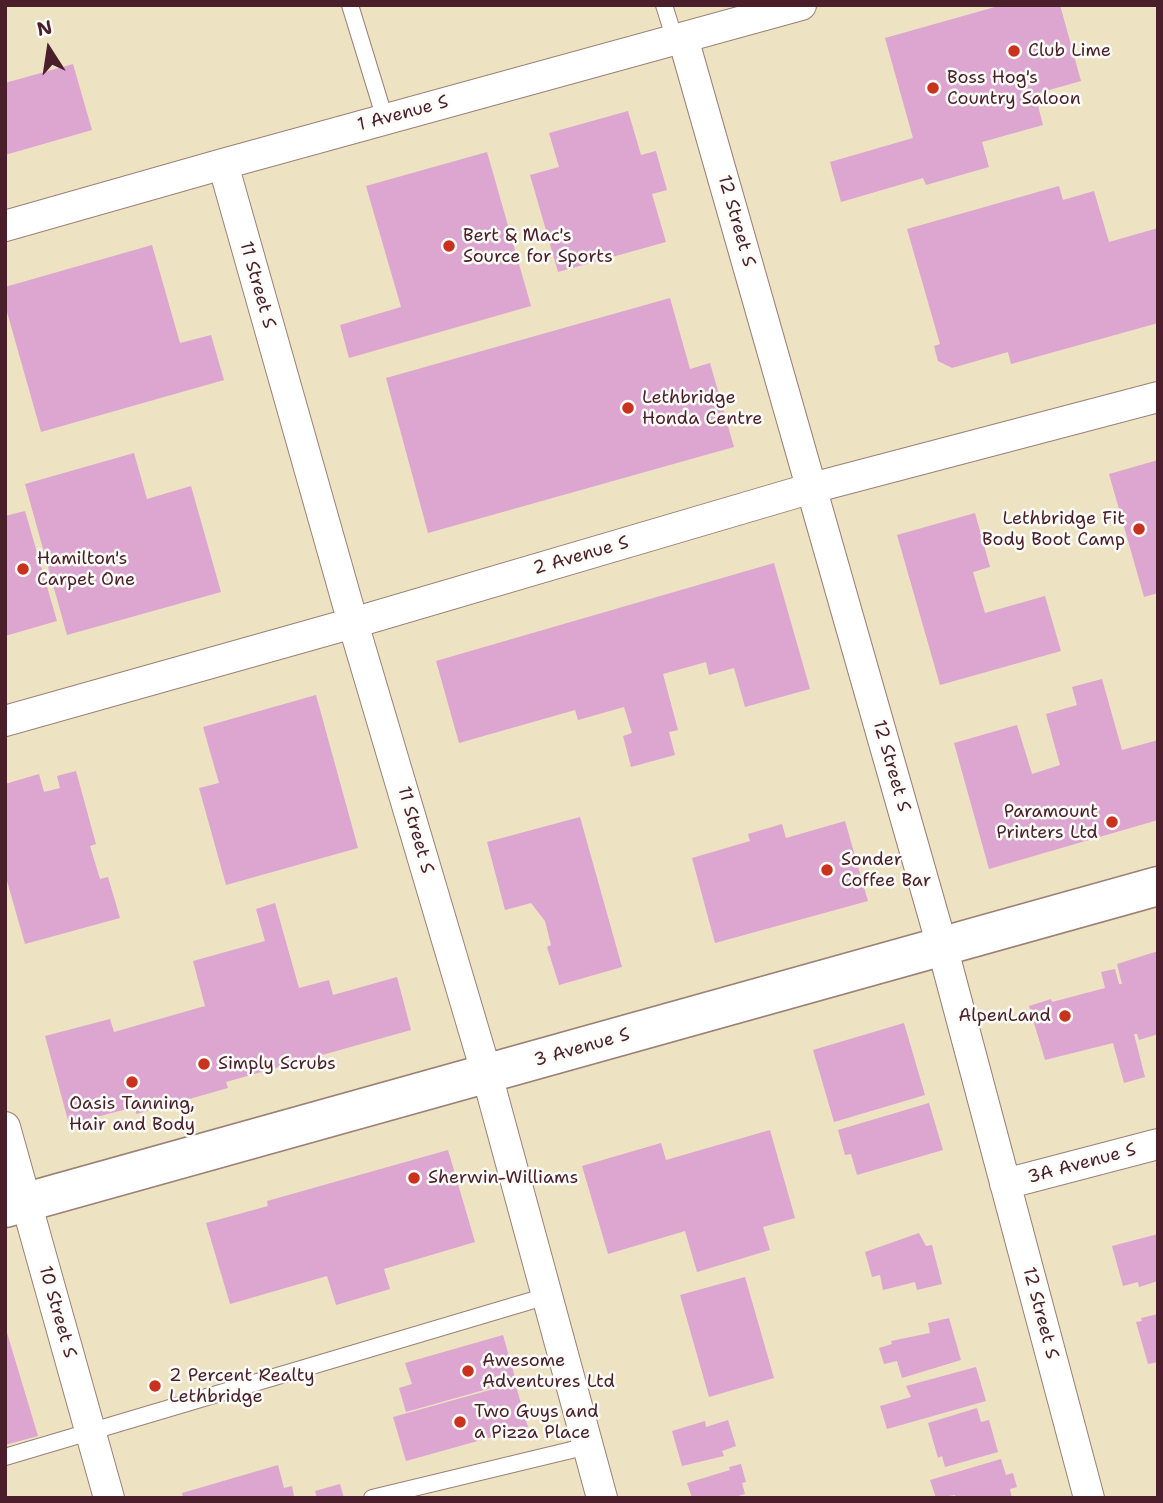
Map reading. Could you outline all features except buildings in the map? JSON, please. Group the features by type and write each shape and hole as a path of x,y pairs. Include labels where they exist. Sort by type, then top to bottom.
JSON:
{"main road":[{"name":"3 Avenue S","path":"16,1205 1158,886"}],"street":[{"name":"1 Avenue S","path":"5,226 801,5"},
{"name":"12 Street S","path":"679,39 812,488 942,946 1090,1498"},
{"name":"11 Street S","path":"223,164 353,623 487,1075 603,1498"},
{"name":"2 Avenue S","path":"5,721 353,623 812,488 1158,397"},
{"name":"10 Street S","path":"5,1126 16,1205 91,1432 109,1498"},
{"name":"3A Avenue S","path":"1005,1184 1158,1144"}],"lane":[{"path":"350,5 385,119"},
{"path":"664,5 679,39"},
{"path":"5,1457 547,1296"},
{"path":"372,1498 588,1446"}],"place":[{"name":"Club Lime","path":"1014,51"},
{"name":"Boss Hog's Country Saloon","path":"933,88"},
{"name":"Bert & Mac's Source for Sports","path":"449,246"},
{"name":"Lethbridge Honda Centre","path":"628,408"},
{"name":"Lethbridge Fit Body Boot Camp","path":"1139,529"},
{"name":"Hamilton's Carpet One","path":"23,569"},
{"name":"Paramount Printers Ltd","path":"1112,822"},
{"name":"Sonder Coffee Bar","path":"827,870"},
{"name":"AlpenLand","path":"1065,1016"},
{"name":"Simply Scrubs","path":"204,1064"},
{"name":"Oasis Tanning, Hair and Body","path":"132,1082"},
{"name":"Sherwin-Williams","path":"414,1178"},
{"name":"Awesome Adventures Ltd","path":"468,1371"},
{"name":"2 Percent Realty Lethbridge","path":"155,1386"},
{"name":"Two Guys and a Pizza Place","path":"460,1422"}]}
